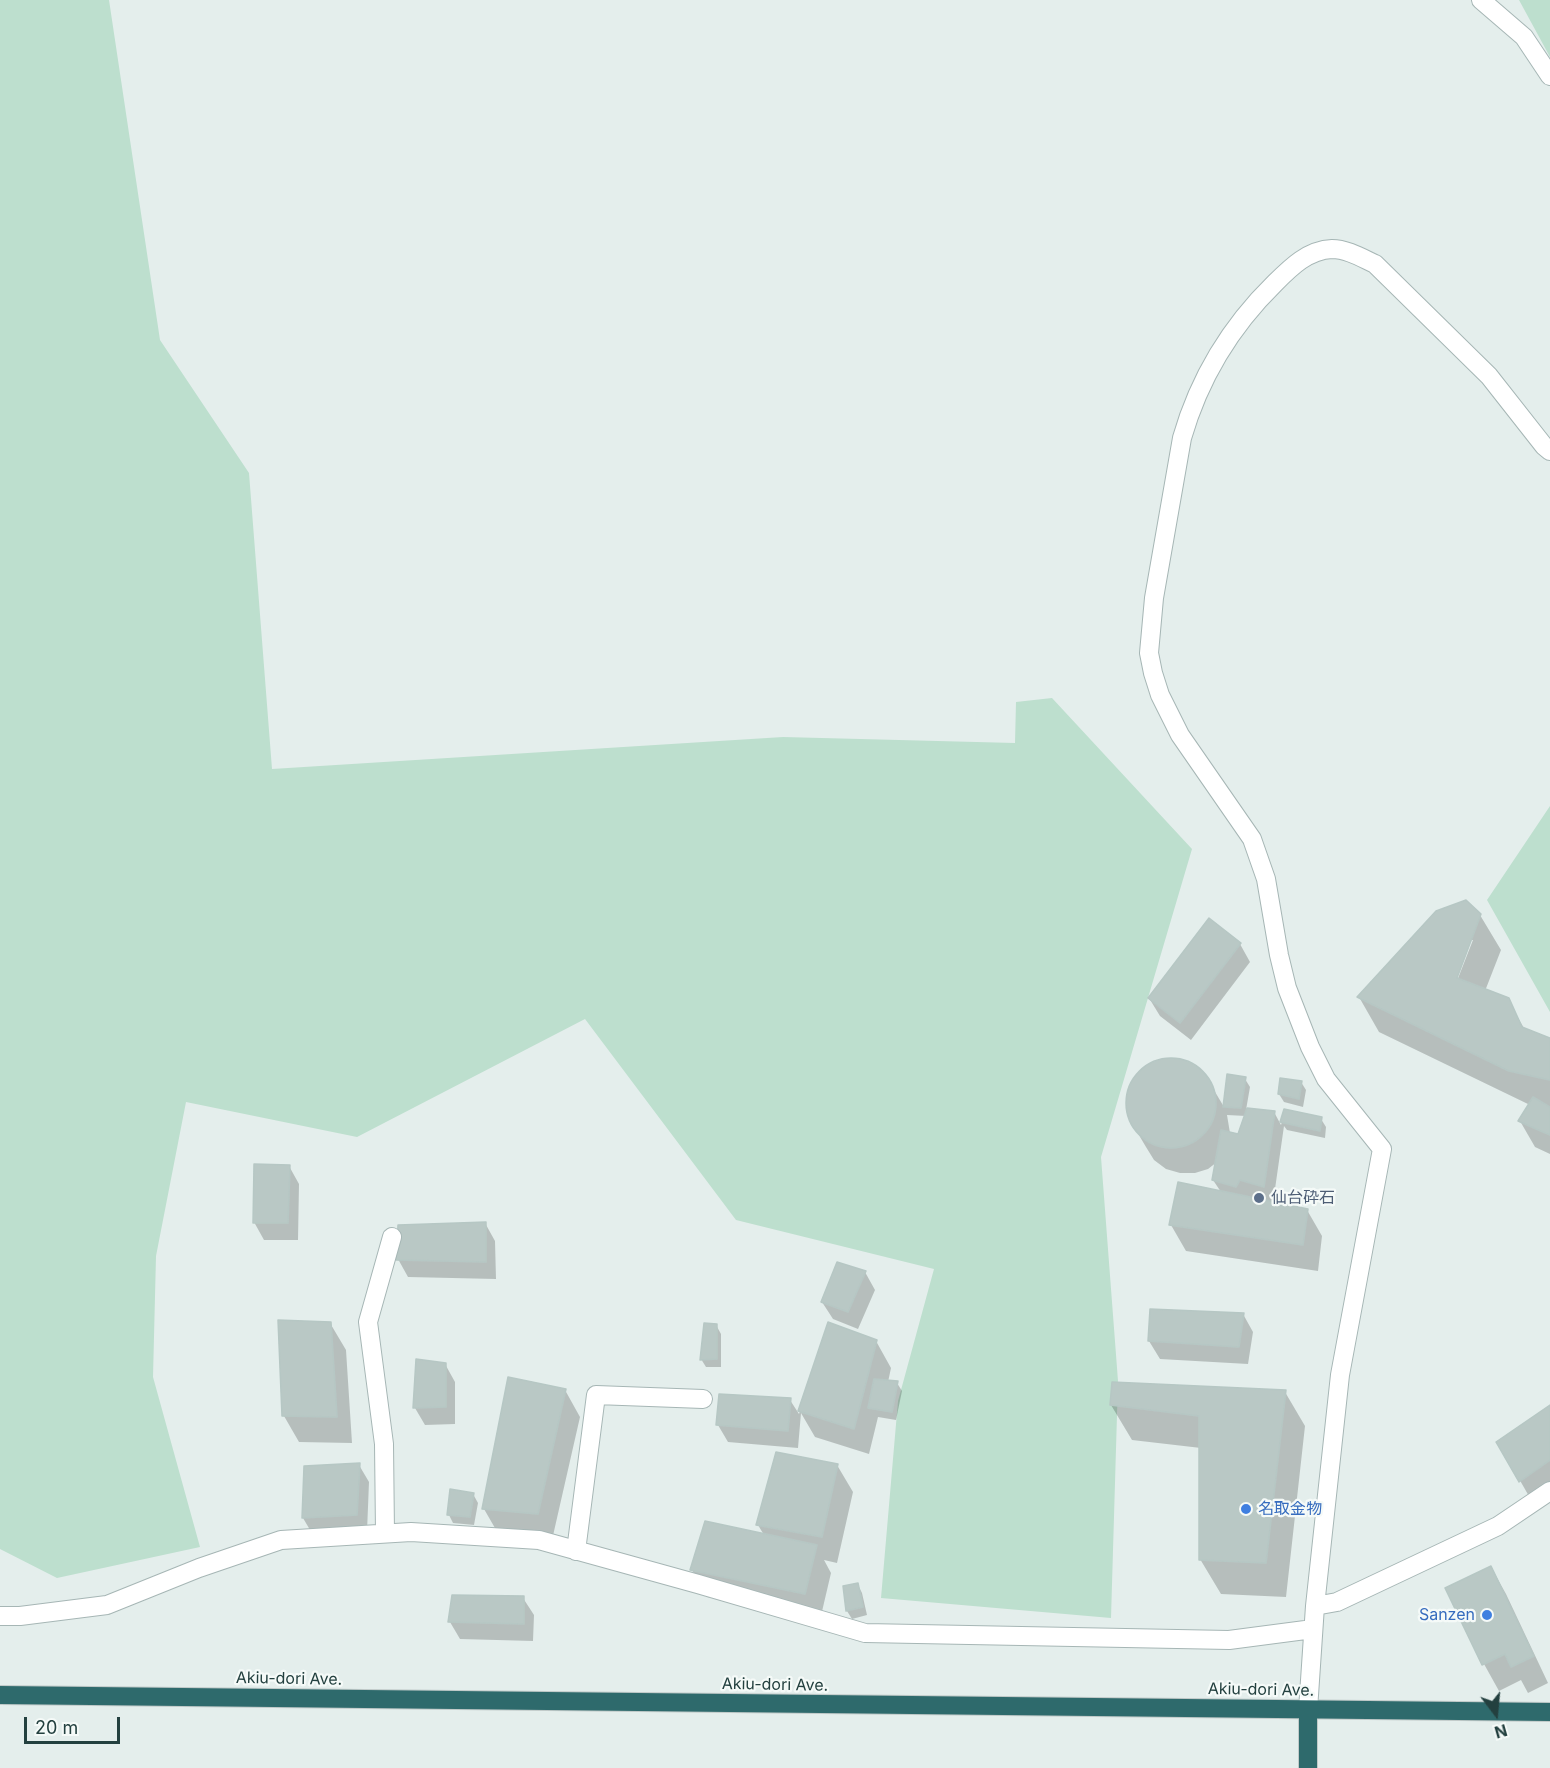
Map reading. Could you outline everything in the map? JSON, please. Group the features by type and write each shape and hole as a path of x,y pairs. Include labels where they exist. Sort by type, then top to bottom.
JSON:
{"highway":[{"name":"Akiu-dori Ave.","path":"0,1695 1550,1712"},
{"path":"1308,1710 1308,1768"}],"street":[{"path":"1481,0 1524,37 1550,76"},
{"path":"1308,1710 1315,1606 1340,1375 1382,1149 1326,1079 1287,988 1266,879 1252,839 1180,735 1160,695 1153,673 1149,653 1154,598 1182,438 1188,416 1214,362 1246,313 1292,266 1309,254 1333,249 1375,264 1489,376 1550,451"},
{"path":"385,1533 384,1444 368,1322 392,1237"},
{"path":"576,1551 596,1395 703,1399"},
{"path":"1315,1606 1337,1602 1498,1526 1550,1491"},
{"path":"0,1616 20,1616 107,1605 199,1568 281,1540 411,1532 539,1540 865,1634 1229,1640 1313,1629"}],"green space":[{"path":"0,0 109,0 160,340 249,473 272,769 783,737 1015,743 1016,702 1052,698 1192,849 1101,1157 1118,1381 1111,1618 881,1598 898,1401 934,1269 736,1220 585,1019 357,1137 186,1102 156,1256 153,1377 200,1547 57,1578 0,1549"},
{"path":"1519,0 1550,0 1550,57"},
{"path":"1550,806 1550,1012 1487,900"}],"building":[{"path":"1466,900 1481,914 1457,978 1509,998 1522,1027 1550,1038 1550,1080 1509,1071 1357,997 1436,911"},
{"path":"1209,918 1241,943 1180,1023 1148,998"},
{"path":"1171,1058 1188,1062 1203,1071 1212,1086 1216,1103 1212,1120 1203,1135 1188,1144 1171,1148 1154,1144 1139,1135 1130,1120 1126,1103 1130,1086 1139,1071 1154,1062"},
{"path":"1227,1074 1246,1077 1241,1108 1223,1107"},
{"path":"1280,1078 1302,1081 1299,1099 1278,1094"},
{"path":"1533,1097 1550,1107 1550,1135 1518,1121"},
{"path":"1247,1108 1275,1111 1264,1187 1240,1180 1236,1187 1212,1180 1221,1130 1238,1134"},
{"path":"1284,1109 1322,1117 1320,1131 1280,1122"},
{"path":"254,1164 290,1165 288,1223 253,1223"},
{"path":"1178,1182 1308,1209 1303,1245 1169,1225"},
{"path":"486,1222 486,1262 396,1260 398,1225"},
{"path":"837,1262 866,1271 848,1312 821,1302"},
{"path":"1150,1309 1244,1313 1239,1347 1148,1341"},
{"path":"278,1320 331,1322 337,1417 282,1416"},
{"path":"828,1322 877,1340 854,1429 798,1411"},
{"path":"704,1323 717,1324 717,1359 700,1360"},
{"path":"416,1359 446,1363 446,1407 413,1408"},
{"path":"508,1377 566,1389 538,1514 482,1509"},
{"path":"874,1379 898,1381 892,1412 868,1408"},
{"path":"1112,1382 1286,1390 1266,1563 1199,1560 1199,1416 1110,1405"},
{"path":"719,1394 791,1398 788,1431 716,1425"},
{"path":"1550,1405 1550,1460 1519,1482 1496,1442"},
{"path":"776,1452 838,1464 822,1537 756,1525"},
{"path":"360,1463 357,1515 302,1518 304,1466"},
{"path":"450,1489 474,1493 470,1517 447,1515"},
{"path":"705,1521 817,1545 805,1594 690,1570"},
{"path":"1491,1566 1534,1656 1511,1667 1505,1654 1482,1665 1445,1588"},
{"path":"858,1583 863,1607 846,1611 843,1586"},
{"path":"452,1595 524,1596 524,1624 448,1622"}],"place":[{"name":"仙台砕石","path":"1259,1198"},
{"name":"名取金物","path":"1246,1509"},
{"name":"Sanzen","path":"1487,1615"}]}
